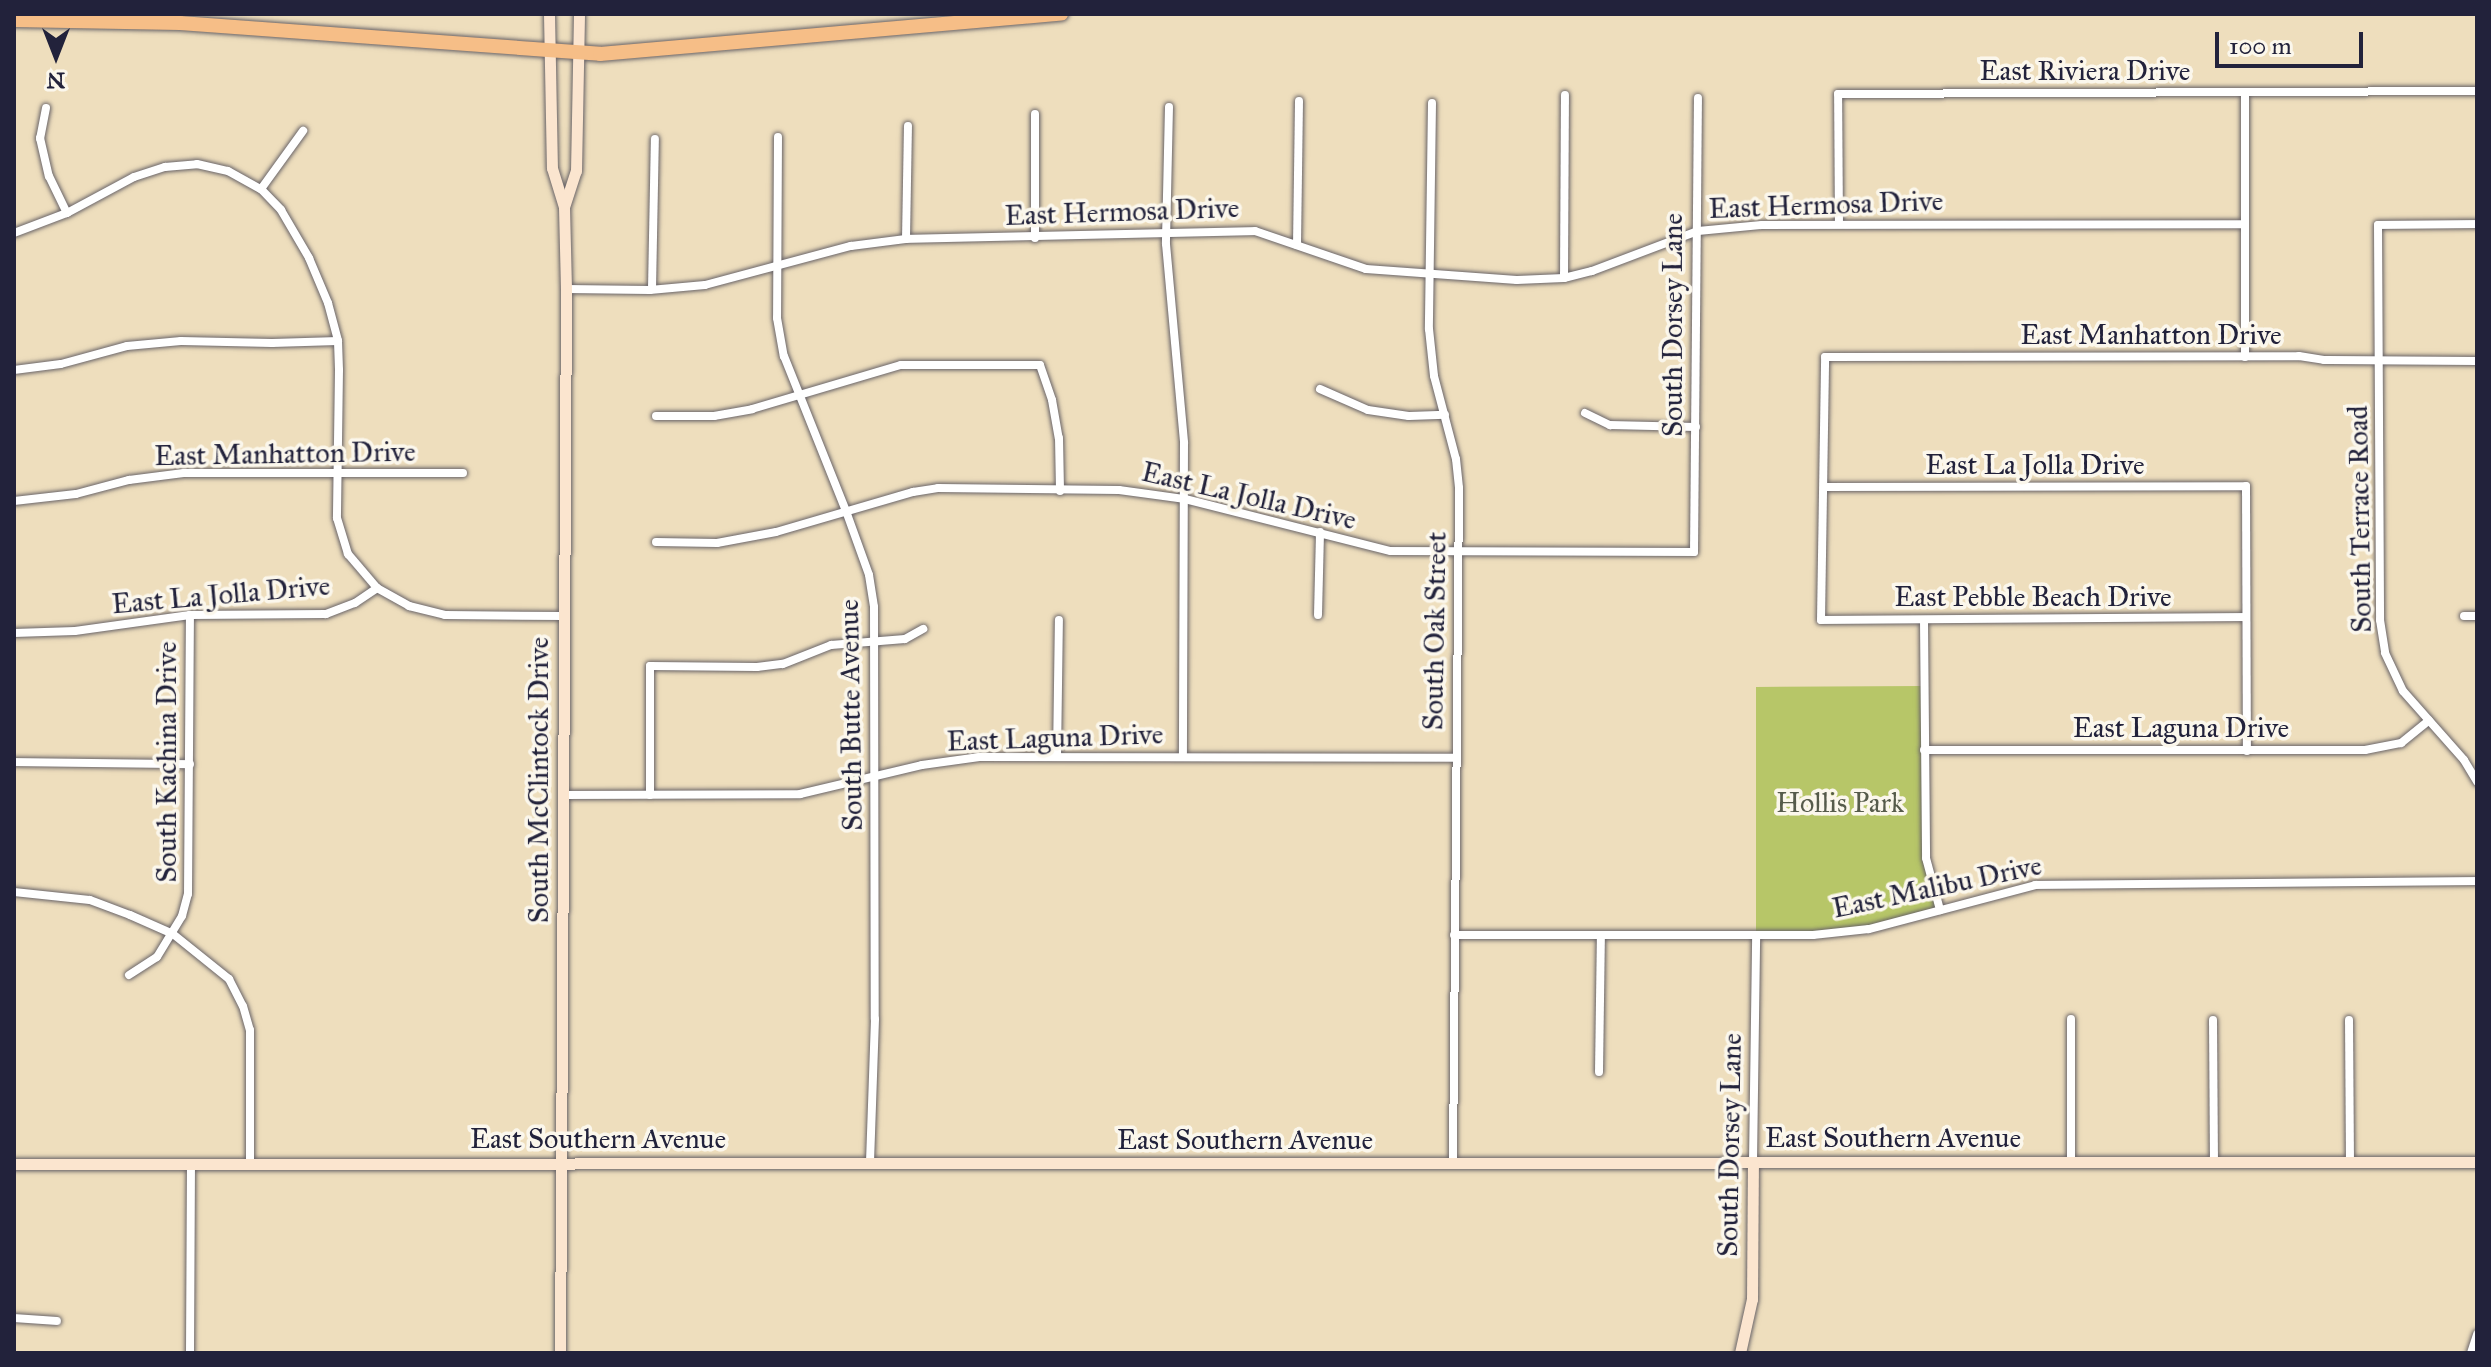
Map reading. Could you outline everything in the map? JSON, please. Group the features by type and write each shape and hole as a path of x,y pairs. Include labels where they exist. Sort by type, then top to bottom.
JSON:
{"highway":[{"path":"14,20 180,23 579,53 1061,14"}],"main road":[{"name":"South McClintock Drive","path":"549,15 552,168 564,207 566,289 560,1353"},
{"name":"South McClintock Drive","path":"564,207 576,171 579,16"},
{"name":"South Dorsey Lane","path":"1740,1353 1752,1299 1753,1162"},
{"name":"East Southern Avenue","path":"14,1164 2477,1162"}],"street":[{"name":"East Riviera Drive","path":"1839,224 1838,94 2477,91"},
{"path":"2245,93 2245,357"},
{"path":"1564,278 1565,95"},
{"name":"South Dorsey Lane","path":"1694,552 1698,98"},
{"path":"1297,245 1299,101"},
{"name":"South Oak Street","path":"1432,103 1429,276 1432,362 1458,474 1453,1164"},
{"path":"1169,107 1166,231 1184,443 1183,756"},
{"path":"46,108 40,138 49,176 67,213"},
{"path":"1035,114 1035,238"},
{"path":"906,239 908,126"},
{"path":"261,189 303,131"},
{"name":"South Butte Avenue","path":"778,137 777,318 784,356 869,575 876,639 875,1019 870,1164"},
{"path":"652,289 655,139"},
{"path":"14,233 67,213 134,177 165,167 197,164 228,171 261,189 281,210 309,258 328,303 338,341 337,518 348,554 377,588 409,606 445,615 564,616"},
{"name":"East Hermosa Drive","path":"566,289 652,289 705,285 851,246 906,239 1255,231 1366,269 1429,276 1564,278 1592,271 1698,231 1762,225 2245,224"},
{"name":"South Terrace Road","path":"2477,224 2378,225 2383,642 2390,670 2464,760 2477,782"},
{"path":"14,370 61,364 127,346 181,341 338,341"},
{"name":"East Manhatton Drive","path":"1825,487 1825,357 2245,357 2477,361"},
{"path":"656,416 714,416 901,365 1040,365 1052,400 1059,438 1060,491"},
{"path":"1320,389 1368,410 1409,416 1445,415"},
{"path":"1585,413 1610,425 1696,427"},
{"name":"East Manhatton Drive","path":"14,501 76,494 129,480 184,473 463,473"},
{"name":"East La Jolla Drive","path":"1825,487 2246,486 2246,617"},
{"name":"East Pebble Beach Drive","path":"1825,487 1821,620 2246,617"},
{"name":"East La Jolla Drive","path":"656,542 717,543 776,532 938,488 1119,490 1185,499 1391,551 1694,552"},
{"path":"1318,615 1320,532"},
{"name":"East La Jolla Drive","path":"14,633 75,631 190,615 326,614 355,603 377,588"},
{"name":"South Kachina Drive","path":"173,934 188,894 190,615"},
{"path":"2464,616 2477,616"},
{"path":"2246,617 2247,751"},
{"path":"1057,757 1059,620"},
{"path":"1924,620 1926,858 1940,910"},
{"path":"650,795 650,666 757,667 783,664 831,645 905,639 923,629"},
{"name":"East Laguna Drive","path":"1924,750 2247,751 2382,748 2401,743 2429,720"},
{"name":"East Laguna Drive","path":"562,795 800,794 922,765 979,757 1456,758"},
{"path":"14,762 190,764"},
{"name":"East Malibu Drive","path":"1454,935 1756,936 1869,929 2035,885 2477,881"},
{"path":"14,892 90,900 173,934 229,979 243,1006 250,1030 250,1163"},
{"path":"129,975 157,957 173,934"},
{"path":"1599,1072 1601,936"},
{"name":"South Dorsey Lane","path":"1753,1162 1756,936"},
{"path":"2071,1019 2071,1162"},
{"path":"2213,1020 2214,1161"},
{"path":"2349,1020 2350,1162"},
{"path":"190,1353 191,1164"},
{"path":"14,1318 57,1321"},
{"path":"2471,1353 2477,1334"}],"green space":[{"name":"Hollis Park","path":"1924,686 1926,858 1940,910 1869,929 1756,936 1756,687"}]}
